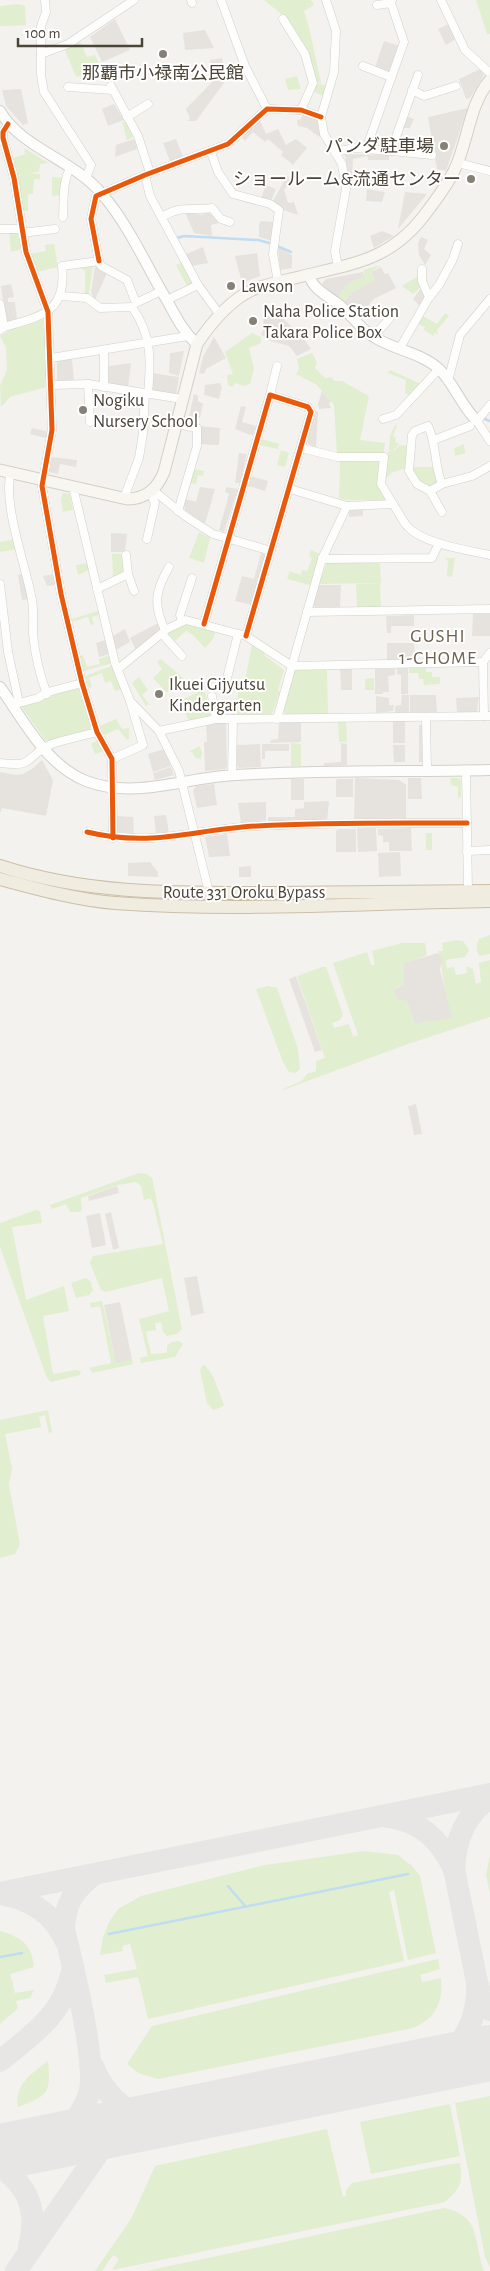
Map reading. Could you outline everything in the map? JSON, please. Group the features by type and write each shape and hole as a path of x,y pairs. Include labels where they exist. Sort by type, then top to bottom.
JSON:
{"highway":[{"name":"Route 331 Oroku Bypass","path":"0,866 68,883 115,890 210,899 490,901"},
{"name":"Route 331 Oroku Bypass","path":"0,879 65,895 114,902 490,891"}],"main road":[{"path":"6,471 124,498 134,499 152,491 164,472 182,399 193,340 247,292 378,255 406,237 438,198 458,164 480,95 490,80"}],"street":[{"path":"45,0 46,12 41,26 41,75 44,92 91,165 86,178"},
{"path":"41,54 68,44 134,0"},
{"path":"220,0 245,66 267,109"},
{"path":"326,0 336,31 334,72 321,117 324,134 344,170 346,189 335,251 338,267"},
{"path":"442,0 465,50 490,73"},
{"path":"366,149 404,42 392,1 378,5"},
{"path":"283,19 305,54 313,82 300,110"},
{"path":"363,66 391,77"},
{"path":"391,151 418,75"},
{"path":"68,86 112,88 138,136 148,174 150,196 198,285 220,315"},
{"path":"412,90 424,96 456,86"},
{"path":"127,117 148,104"},
{"path":"124,498 139,458 151,364 150,343 134,305 127,280 101,266 99,261 91,219 95,198 102,193 148,174 211,152 228,144 267,109 300,110 321,117"},
{"path":"3,118 86,178 102,193 120,217 161,291 193,340 150,343 51,358"},
{"path":"3,118 3,138 14,178 26,252 48,312 51,358 51,446 42,486 61,594 82,683 97,732 112,759 113,838"},
{"path":"335,152 349,148 432,155"},
{"path":"211,152 218,172 233,194 270,204 279,210 274,254 278,282"},
{"path":"458,164 490,171"},
{"path":"63,217 65,186 71,167"},
{"path":"162,217 179,208 200,210 212,208 221,219 230,222"},
{"path":"0,229 22,231 55,229"},
{"path":"400,348 429,297 439,285 453,259 458,244"},
{"path":"0,304 2,328 48,312 61,296 64,282 62,266 99,261"},
{"path":"422,269 422,281 429,297"},
{"path":"309,275 312,284 340,306 354,322 373,337 425,359 439,369 474,423 490,441"},
{"path":"167,300 198,285"},
{"path":"61,296 87,298 100,308 134,305 161,291"},
{"path":"448,382 460,335 490,299"},
{"path":"373,337 389,319"},
{"path":"104,350 104,387"},
{"path":"204,624 277,366"},
{"path":"383,419 396,415 439,369"},
{"path":"51,385 88,384 182,399"},
{"path":"88,384 90,422"},
{"path":"226,682 271,551 311,412 308,406 270,395"},
{"path":"434,440 474,423 490,405"},
{"path":"176,424 197,428 197,446 178,511"},
{"path":"442,484 436,464 434,440 428,426 412,435 409,471 417,484 430,491 442,512"},
{"path":"301,448 337,457 384,457 381,484 406,526 439,543 490,556"},
{"path":"430,491 442,484 472,476 490,466"},
{"path":"6,471 12,510 32,602 33,636 41,677 47,694"},
{"path":"73,487 118,669 143,745 112,759"},
{"path":"290,489 347,506 393,504"},
{"path":"152,491 201,528 271,551"},
{"path":"147,539 155,503 152,491"},
{"path":"277,719 322,559 347,506"},
{"path":"322,559 432,558 439,543"},
{"path":"126,555 128,574 134,591"},
{"path":"169,567 156,601 158,616 164,632 182,656"},
{"path":"97,590 128,574"},
{"path":"182,622 180,615 192,578"},
{"path":"0,584 3,634 20,703 82,683"},
{"path":"307,612 490,609"},
{"path":"118,669 164,632 186,620 242,635 292,666 482,662"},
{"path":"160,730 216,719 487,716 482,662 490,653"},
{"path":"0,687 44,749 60,766 85,780 113,788 138,789 232,775 490,770"},
{"path":"212,696 216,719"},
{"path":"130,701 160,730 183,782 210,899"},
{"path":"426,717 427,771"},
{"path":"232,719 232,775"},
{"path":"0,763 18,766 27,763 51,744 97,732"},
{"path":"466,771 468,891"},
{"path":"87,832 113,838 161,839 255,826 466,822"},
{"path":"467,851 490,850"}],"green space":[{"path":"264,0 311,0 314,5 304,11 321,83 315,82 297,35 279,12"},
{"path":"476,0 490,0 490,34 487,34"},
{"path":"18,4 25,6 26,25 0,26 0,6"},
{"path":"80,42 87,57 95,55 102,70 76,77 65,50"},
{"path":"297,76 301,89 288,90 285,79"},
{"path":"316,83 327,86 323,96 310,90"},
{"path":"122,122 125,122 133,134 132,138 127,140"},
{"path":"24,148 48,163 40,164 39,172 28,173 40,174 40,179 34,179 33,194 28,194 28,211 23,211 13,158 25,154"},
{"path":"52,177 64,178 62,195 52,196"},
{"path":"9,231 19,231 22,249 11,252"},
{"path":"54,244 58,267 37,272 30,254 46,251 45,245"},
{"path":"183,262 193,282 193,285 188,288 176,265"},
{"path":"93,265 89,294 85,294 85,270 80,269 80,267"},
{"path":"381,265 371,272 375,280 353,292 344,301 337,298 347,284 363,277 364,270"},
{"path":"420,275 421,287 413,294 402,286"},
{"path":"445,313 449,316 437,330 438,335 435,333 433,336 424,330 425,327 418,324 423,316 437,324"},
{"path":"44,320 45,325 47,387 10,397 1,407 0,386 7,370 6,347 0,336 15,327"},
{"path":"252,333 261,337 261,343 249,348 254,369 250,384 244,386 235,383 232,387 228,385 227,375 233,374 225,352"},
{"path":"312,353 317,362 315,368 325,378 330,377 335,381 342,381 369,396 360,440 385,443 383,455 337,456 334,405 317,385 296,374 299,369 297,359"},
{"path":"390,370 420,384 410,395 405,393 406,380 388,373"},
{"path":"395,425 397,426 393,436 396,438 395,442 399,444 393,451 389,450 390,436"},
{"path":"262,439 279,444 278,449 260,445"},
{"path":"464,444 465,453 455,456 454,448"},
{"path":"400,445 408,446 407,468 391,473 386,479 388,451 394,451"},
{"path":"281,450 289,453 285,467 277,465"},
{"path":"340,461 380,462 386,497 384,500 346,500 339,498"},
{"path":"411,467 433,467 439,483 429,488 416,480"},
{"path":"193,469 204,471 203,476 198,475 196,484 189,483"},
{"path":"63,493 70,494 73,510 63,512 61,499"},
{"path":"199,532 210,538 204,563 189,558"},
{"path":"16,539 18,549 0,552 0,542"},
{"path":"311,550 319,555 310,585 287,579 290,571 301,575 302,570 307,571 312,558 309,556"},
{"path":"112,554 124,554 126,572 113,579"},
{"path":"445,558 455,558 452,577 447,576 448,561"},
{"path":"380,561 381,583 319,584 327,562"},
{"path":"88,563 89,570 78,575 76,565"},
{"path":"380,583 381,607 357,607 356,584"},
{"path":"98,611 99,615 92,617 94,624 91,625 88,617 72,622 72,619"},
{"path":"186,623 215,632 213,639 205,648 193,635 186,631 175,641 167,633"},
{"path":"252,644 265,652 264,655 284,670 278,690 280,692 272,714 237,715 238,690 246,676"},
{"path":"83,655 87,667 100,664 99,659 110,655 112,663 84,671 80,656"},
{"path":"161,659 185,680 166,692 153,678 162,669 157,662"},
{"path":"114,665 123,689 115,691 111,681 105,683 102,673 89,678 92,687 89,688 85,676"},
{"path":"409,668 426,668 426,672 432,672 432,677 440,677 440,684 424,685 423,679 419,679 418,673 409,673"},
{"path":"297,670 327,670 328,714 286,714 283,711 294,672"},
{"path":"139,677 148,690 142,695 149,704 146,706 132,683"},
{"path":"374,678 374,690 365,690 365,679"},
{"path":"77,688 92,723 89,731 46,741 20,705"},
{"path":"202,690 206,694 210,716 189,721 180,701"},
{"path":"116,719 122,729 129,728 129,739 127,740 118,729 104,735 100,726"},
{"path":"338,722 346,722 347,742 339,742"},
{"path":"99,741 104,751 95,754 91,743"},
{"path":"291,743 301,744 301,766 291,766"},
{"path":"199,746 202,752 201,759 195,758 192,752 189,752"},
{"path":"450,778 459,778 461,780 461,797 458,798 458,787 451,785"},
{"path":"426,833 432,833 432,850 426,850"},
{"path":"490,935 490,954 480,956 476,948 477,943 479,939"},
{"path":"456,940 463,941 469,950 465,957 446,960 447,968 454,967 456,975 467,973 466,966 473,969 476,984 481,982 479,963 490,960 490,1017 408,1044 283,1090 302,1081 307,1074 316,1071 316,1061 325,1058 297,976 326,967 343,1014 340,1020 332,1023 334,1028 349,1024 353,1037 358,1035 333,963 367,952 371,965 375,965 372,951 402,943 425,943 427,955 404,964 404,984 396,988 407,1001 415,1024 448,998 446,998 438,951 443,951 442,943"},
{"path":"268,986 277,988 298,1049 300,1069 295,1073 289,1072 283,1062 256,989"},
{"path":"139,1173 147,1174 152,1178 182,1329 177,1334 167,1336 163,1332 161,1322 155,1323 156,1330 146,1332 151,1354 167,1353 167,1346 172,1342 179,1341 183,1344 175,1357 141,1363 140,1358 148,1356 139,1319 169,1311 162,1278 106,1292 101,1290 90,1263 93,1256 163,1244 153,1203 150,1198 144,1200 141,1186 136,1182 118,1185 81,1198 82,1210 80,1212 70,1212 66,1204 52,1209 50,1205"},
{"path":"36,1210 40,1211 42,1223 12,1227 26,1300 64,1286 69,1311 43,1316 53,1374 77,1370 81,1372 80,1375 51,1382 47,1378 0,1247 0,1223"},
{"path":"86,1278 91,1282 93,1290 89,1295 76,1298 71,1283"},
{"path":"102,1301 116,1362 132,1359 133,1364 93,1373 89,1368 111,1363 100,1306 91,1308 90,1303"},
{"path":"205,1365 213,1376 224,1405 213,1410 207,1403 200,1370"},
{"path":"48,1410 52,1432 49,1433 45,1415 39,1417 41,1427 5,1434 12,1468 9,1485 20,1544 15,1554 0,1558 0,1420"},
{"path":"364,1851 398,1855 412,1866 420,1876 436,1953 408,1960 394,1890 389,1892 404,1961 148,2019 138,1977 106,1983 104,1975 137,1969 130,1944 122,1946 123,1951 100,1955 103,1937 109,1922 118,1909 141,1896 265,1865"},
{"path":"490,1855 490,1894 486,1875"},
{"path":"0,1931 14,1936 24,1943 28,1947 33,1959 34,1967 10,1974 15,1993 34,1990 30,1998 16,2001 18,2008 0,2024"},
{"path":"438,1959 440,1969 420,1975 422,1982 441,1978 439,2002 436,2009 427,2019 413,2028 158,2079 138,2073 127,2064 152,2026"},
{"path":"48,2061 49,2081 45,2092 36,2100 18,2107 17,2099 22,2086 30,2075"},
{"path":"490,2096 490,2267 485,2257 455,2103"},
{"path":"450,2104 460,2156 371,2174 360,2122"},
{"path":"327,2129 343,2197 346,2196 346,2190 352,2183 451,2164 460,2163 461,2181 454,2193 445,2202 112,2270 119,2259 113,2255 102,2271 95,2271 131,2219 155,2166"},
{"path":"444,2208 465,2217 470,2224 477,2240 484,2271 146,2271"}],"shaded area":[{"path":"115,19 130,50 102,62 90,37"},
{"path":"449,24 456,39 446,45 438,29"},
{"path":"205,30 214,48 185,50 183,33"},
{"path":"384,41 400,46 391,70 388,71 375,67"},
{"path":"222,58 226,80 196,121 188,121 190,118 186,109 213,81 210,60"},
{"path":"480,69 484,75 470,98 466,99 459,79"},
{"path":"21,89 28,123 23,125 6,106 2,90"},
{"path":"114,104 124,120 108,126 102,109"},
{"name":"パンダ駐車場","path":"468,108 446,171 437,169 428,117"},
{"path":"303,114 318,119 321,134 319,137 307,128 298,126 297,120 301,119"},
{"path":"406,116 414,119 410,128 404,128 399,148 396,148 395,146"},
{"path":"260,121 266,134 278,129 286,145 296,139 307,148 293,165 281,155 283,152 268,139 265,142 253,132 245,141 241,137"},
{"path":"134,139 137,149 115,157 116,145"},
{"path":"176,139 183,157 170,161 163,143"},
{"path":"345,154 389,155 389,160 368,160 367,156 353,159 352,181 349,182"},
{"path":"287,176 293,182 284,189 288,203 294,202 298,215 283,210 273,201"},
{"path":"266,185 276,189 271,201 261,198"},
{"path":"367,189 385,192 382,202 366,201"},
{"path":"405,192 427,194 398,229"},
{"path":"185,212 202,215 208,212 219,221 211,225 212,236 194,233"},
{"path":"261,221 275,222 272,241 259,237 259,224"},
{"path":"382,231 394,236 374,248 370,236"},
{"path":"421,237 428,240 424,249 431,255 425,265 419,255 418,243"},
{"path":"203,247 208,263 192,266 186,254"},
{"path":"278,247 292,255 292,268 280,270"},
{"path":"257,253 260,276 242,283 235,256"},
{"path":"95,266 107,273 95,300 91,293"},
{"path":"381,267 385,274 388,273 396,288 374,299 359,316 344,301 353,292 375,280 371,272"},
{"path":"363,272 363,277 347,284 337,298 320,286 326,279"},
{"path":"11,284 14,297 8,298 8,302 15,302 17,319 6,323 1,286"},
{"path":"422,287 426,296 419,305 413,299"},
{"path":"263,309 280,316 302,336 311,349 297,356 289,346 267,340 261,334 264,329"},
{"path":"214,337 226,358 206,369 204,374 199,373 203,357"},
{"path":"184,351 179,376 169,373 170,353"},
{"path":"72,359 74,380 57,381 57,361"},
{"path":"131,363 128,388 108,385 109,366"},
{"path":"152,373 179,377 176,395 150,392"},
{"path":"220,383 222,387 219,399 204,395 205,385"},
{"path":"322,391 331,402 329,403 331,408 319,409 318,404"},
{"path":"194,394 198,396 198,401 203,404 200,418 189,417"},
{"path":"241,406 246,407 242,422 256,426 253,436 235,429"},
{"path":"314,411 318,412 316,448 307,443"},
{"path":"200,426 220,428 219,445 199,444"},
{"path":"32,428 49,432 49,439 30,434"},
{"path":"239,453 247,454 240,483 235,483"},
{"path":"52,457 77,460 76,467 60,464 58,474 49,472"},
{"path":"251,476 268,481 265,491 248,486"},
{"path":"200,487 215,489 205,524 185,510 184,506 185,499 196,502"},
{"path":"226,487 238,489 224,532 219,530 229,494 225,492"},
{"path":"363,509 363,516 349,517 349,511"},
{"path":"111,533 127,534 125,552 111,552"},
{"path":"261,553 267,555 258,580 255,579 258,581 252,605 235,601 242,576 254,579"},
{"path":"25,574 29,599 22,600 18,575"},
{"path":"54,574 56,585 47,586 43,576"},
{"path":"319,585 341,585 340,607 315,607 313,604"},
{"path":"473,614 490,614 490,636 472,636"},
{"path":"414,615 414,626 391,626 391,633 387,633 386,616"},
{"path":"160,622 163,628 136,650 130,638"},
{"path":"125,629 130,642 116,650 111,637"},
{"path":"105,640 109,654 99,657 96,643"},
{"path":"387,643 414,643 415,659 387,660"},
{"path":"352,668 352,690 341,690 340,669"},
{"path":"397,668 408,668 408,694 401,694 401,675 397,674"},
{"path":"375,669 395,669 395,675 388,676 389,692 375,694"},
{"path":"402,695 409,695 409,712 395,713 395,706 401,705"},
{"path":"410,695 436,695 437,712 410,712"},
{"path":"376,696 389,698 389,705 394,705 393,711 376,713"},
{"path":"479,697 477,712 457,712 456,698"},
{"path":"224,721 226,724 227,766 225,769 205,771 204,742 207,742 206,723"},
{"path":"393,721 405,721 405,743 393,743"},
{"path":"279,722 301,722 301,742 270,743 271,740 278,739"},
{"path":"419,725 423,725 424,762 419,762"},
{"path":"341,743 347,744 347,765 324,766 324,763 341,762"},
{"path":"260,744 261,767 239,768 237,766 236,745"},
{"path":"262,744 289,744 289,751 265,751 265,759 262,759"},
{"path":"393,745 405,745 405,762 394,762"},
{"path":"164,749 171,766 153,772 148,754"},
{"path":"42,760 53,780 46,816 2,808 0,813 0,772 16,775 23,774"},
{"path":"171,767 174,775 155,780 153,773"},
{"path":"355,778 399,780 406,785 406,818 354,820"},
{"path":"408,778 421,778 422,799 408,799"},
{"path":"291,779 304,779 304,800 291,800"},
{"path":"353,779 353,797 336,797 336,780"},
{"path":"214,784 217,805 197,808 193,791 196,786"},
{"path":"329,801 327,821 268,821 268,817 295,817 295,809 304,808 304,802"},
{"path":"266,802 266,820 241,823 238,803"},
{"path":"166,815 169,833 156,835 154,816"},
{"path":"117,816 133,817 134,835 120,834 117,831"},
{"path":"357,828 376,828 377,851 358,852"},
{"path":"411,828 412,851 389,851 389,842 383,842 383,836 378,835 378,829"},
{"path":"338,829 356,829 356,852 336,852 336,831"},
{"path":"227,834 230,856 209,857 205,837"},
{"path":"400,852 401,876 379,877 378,853"},
{"path":"150,862 158,872 158,877 128,876 128,863"},
{"path":"251,866 251,877 239,877 239,867"},
{"path":"438,953 442,959 440,970 452,1018 415,1024 407,1001 397,999 394,990 404,984 404,963"},
{"path":"296,976 322,1050 315,1052 289,979"},
{"path":"416,1104 422,1134 414,1135 408,1106"},
{"path":"117,1186 119,1193 89,1201 88,1196"},
{"path":"111,1212 119,1248 113,1250 105,1214"},
{"path":"100,1213 106,1245 92,1248 86,1216"},
{"path":"197,1276 204,1313 191,1316 184,1278"},
{"path":"120,1302 132,1359 116,1363 104,1305"}],"waterway":[{"path":"177,238 184,236 258,240 273,244"},
{"path":"277,246 291,252"},
{"path":"485,419 490,421"},
{"path":"109,1934 408,1874"},
{"path":"228,1886 245,1906"},
{"path":"0,1957 22,1953"}],"taxiway":[{"path":"0,1893 490,1794"},
{"path":"454,1869 459,1838 463,1829 474,1812 490,1798"},
{"path":"388,1817 410,1823 428,1834 442,1849 454,1869 477,1982 483,2000 490,2010"},
{"path":"57,2141 80,2114 89,2094 91,2080 87,2038 78,1988 64,1929 66,1912 72,1898 93,1875"},
{"path":"4,1895 23,1900 41,1910 55,1923 65,1940"},
{"path":"0,2061 35,2032 54,2012 62,2000 72,1971"},
{"path":"441,2063 457,2047 468,2029 475,2009 477,1986"},
{"path":"93,2066 108,2093 130,2112 149,2122"},
{"path":"16,2271 99,2152 120,2128"},
{"path":"0,2167 18,2183 25,2192 29,2202 32,2212 32,2234 29,2246"}],"runway":[{"path":"0,2152 490,2053"}],"cycle path":[{"path":"99,261 91,219 96,196 145,175 228,144 267,109 301,110 321,117"},
{"path":"8,124 3,132 3,138 14,178 26,252 48,312 52,430 42,486 61,594 82,683 97,732 112,759 113,838"},
{"path":"204,624 270,395 308,407 311,412 246,636"},
{"path":"87,832 111,836 153,838 234,828 283,825 467,823"}],"place":[{"name":"那覇市小禄南公民館","path":"163,54"},
{"name":"パンダ駐車場","path":"444,146"},
{"name":"ショールーム&流通センター","path":"471,179"},
{"name":"Lawson","path":"231,286"},
{"name":"Naha Police Station Takara Police Box","path":"253,321"},
{"name":"Nogiku Nursery School","path":"83,410"},
{"name":"Ikuei Gijyutsu Kindergarten","path":"159,694"}],"district":[{"name":"GUSHI 1-CHOME","path":"438,646"}]}
